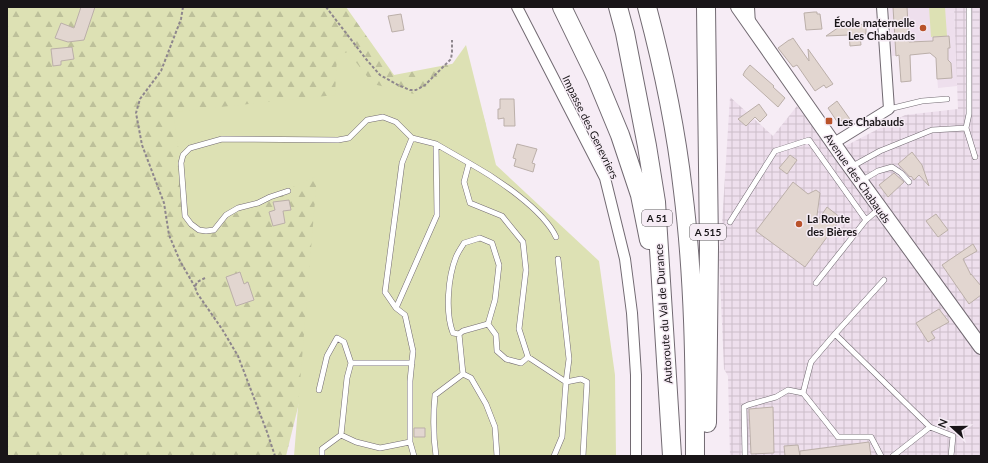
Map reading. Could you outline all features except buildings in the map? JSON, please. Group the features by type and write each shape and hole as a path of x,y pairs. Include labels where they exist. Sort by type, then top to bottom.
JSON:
{"highway":[{"path":"562,7 596,78 620,135 640,195 650,242 671,432"},
{"name":"Autoroute du Val de Durance","path":"618,7 625,33 647,146 656,202 672,456"},
{"name":"A 51","path":"647,7 656,39 672,116 684,191 690,261 694,349 695,456"},
{"name":"A 515","path":"705,456 709,248 706,7"}],"main road":[{"name":"Avenue des Chabauds","path":"738,7 880,209 981,347"}],"street":[{"name":"Impasse des Genevriers","path":"517,7 605,178 625,259 632,313 636,375 636,456"},
{"path":"749,7 750,25"},
{"path":"834,143 889,109 882,7"}],"lane":[{"path":"969,7 969,114 966,128 975,157"},
{"path":"889,109 922,101 947,99"},
{"path":"288,191 258,203 238,208 226,215 214,230 199,230 191,224 185,216 181,163 183,154 190,148 222,139 338,140 349,138 367,120 383,117 396,122 412,138 436,144 490,175 536,211 552,229 556,238"},
{"path":"850,167 880,150 932,130 966,128"},
{"path":"412,138 402,163 385,292 396,308 405,315 413,351 410,381 410,442 414,456"},
{"path":"730,222 776,151 809,140 866,220"},
{"path":"396,308 437,215 436,144"},
{"path":"469,163 464,182 470,203 502,216 523,242 526,270 519,329 528,357 556,377 566,382 580,379 587,382 583,456"},
{"path":"861,182 878,171 892,167 901,173 909,182"},
{"path":"816,283 866,220 880,209"},
{"path":"480,238 492,244 499,265 495,300 488,324 463,331 459,334 453,333 449,323 448,291 456,257 464,243 480,238"},
{"path":"554,456 562,437 569,359 558,258"},
{"path":"803,393 810,362 884,280"},
{"path":"488,324 496,335 497,351 506,359 520,363 528,357"},
{"path":"459,334 463,374"},
{"path":"835,334 930,427 953,436 951,456"},
{"path":"319,390 327,356 337,338 344,342 352,363 347,378 341,435 322,449 322,456"},
{"path":"352,363 412,363"},
{"path":"436,456 433,440 435,395 463,374"},
{"path":"463,374 472,378 486,404 495,427 497,456"},
{"path":"746,456 744,407 748,404 776,397 788,390 803,393 838,437 871,438 881,456"},
{"path":"893,456 930,427"},
{"path":"341,435 356,442 380,448 410,442"}],"path":[{"path":"183,7 181,19 160,71 140,99 136,113 142,145 164,203 169,235 180,261 197,293 222,329 238,356 268,432 275,456"},
{"path":"326,7 380,75 410,90 416,90 425,85 451,59 452,40"},
{"path":"195,287 197,282 205,278"}],"shaded area":[{"name":"École maternelle Les Chabauds","path":"889,7 954,7 957,86 938,88 936,63 938,60 927,50 926,53 892,56"},
{"name":"Les Chabauds","path":"954,7 981,7 981,456 730,456 728,376 724,369 719,256 730,97 773,136 797,106 832,153 905,115 958,109"}],"green space":[{"path":"7,7 346,7 394,75 467,61 486,125 380,148 312,350 286,456 7,456"},
{"path":"929,7 945,7 947,36 931,37"},
{"path":"466,45 496,165 599,261 615,375 616,456 294,456 317,176 191,234 173,112 335,95 337,55 348,52 373,84 414,94 443,77"}],"place":[{"name":"École maternelle Les Chabauds","path":"923,28"},
{"name":"Les Chabauds","path":"829,121"},
{"name":"La Route des Bières","path":"799,224"}]}
